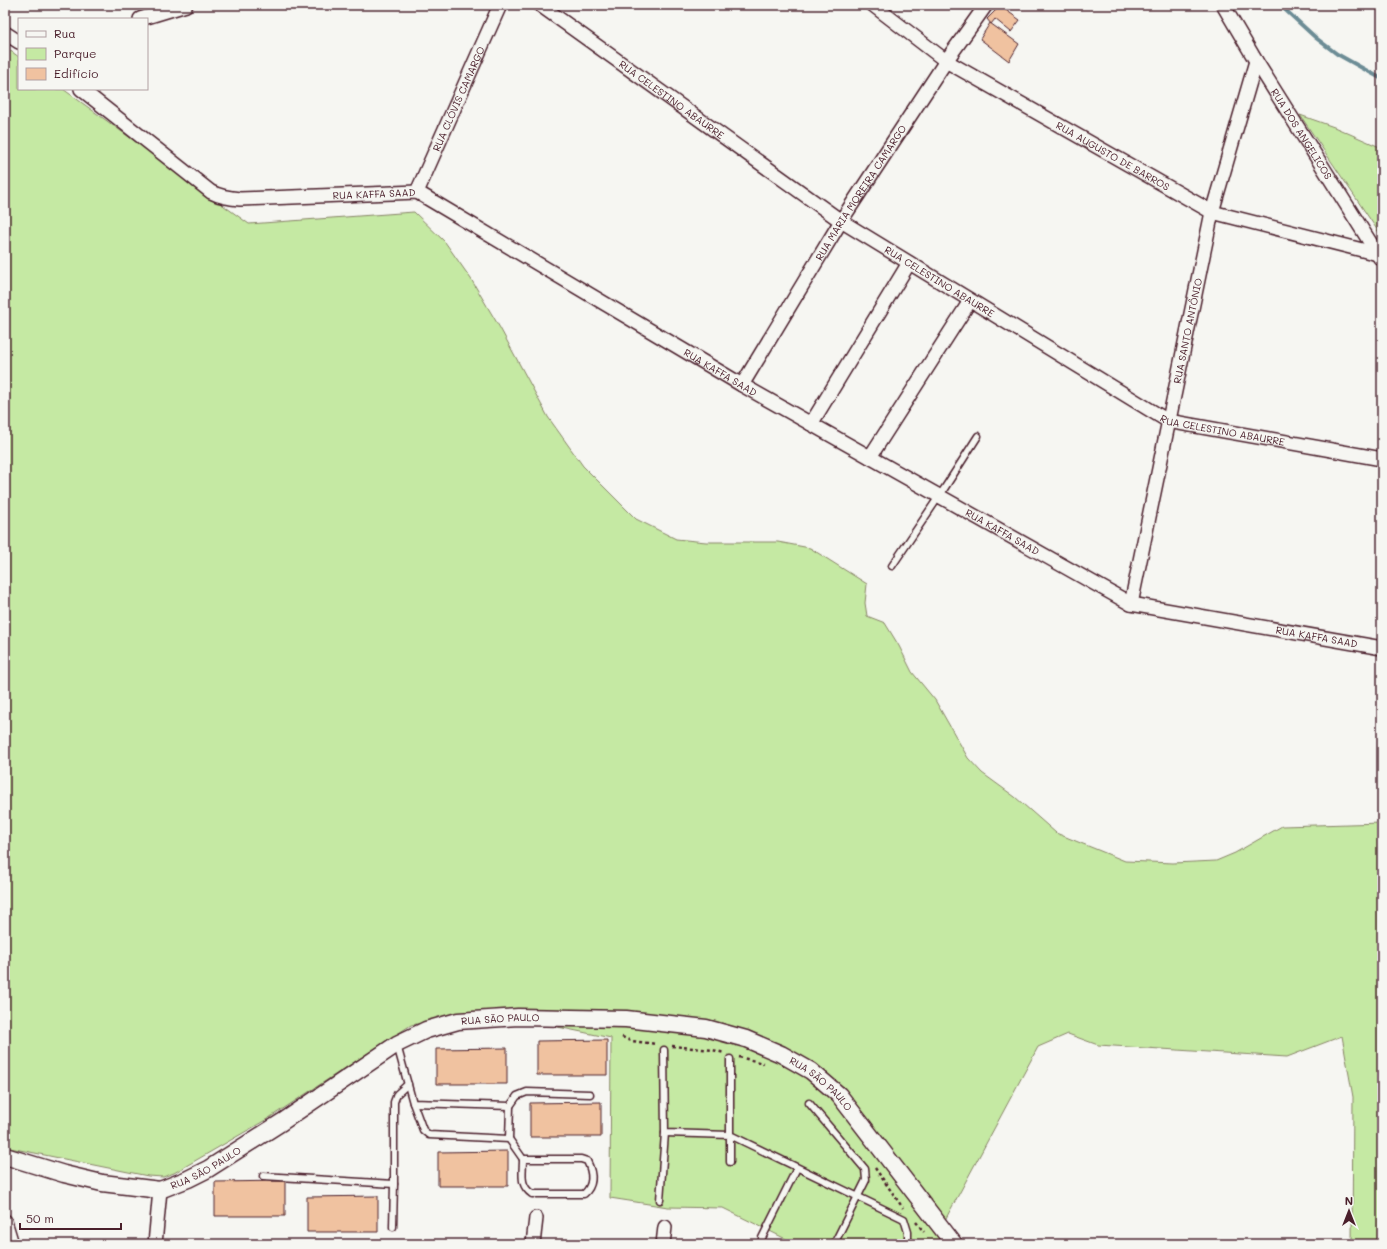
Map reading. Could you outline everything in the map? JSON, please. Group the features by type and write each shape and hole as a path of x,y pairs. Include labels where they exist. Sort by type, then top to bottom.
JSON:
{"street":[{"path":"143,18 186,5"},
{"name":"RUA CLÓVIS CAMARGO","path":"417,192 500,5"},
{"name":"RUA CELESTINO ABAURRE","path":"540,5 841,221 1168,421 1382,459"},
{"name":"RUA AUGUSTO DE BARROS","path":"872,5 946,61 1212,212 1380,258"},
{"name":"RUA MARIA MOREIRA CAMARGO","path":"742,385 841,221 946,61 986,5"},
{"name":"RUA DOS ANGELICOS","path":"1223,5 1256,61 1380,258"},
{"path":"5,33 18,41"},
{"name":"RUA SANTO ANTÔNIO","path":"1131,604 1212,212 1256,61"},
{"name":"RUA KAFFA SAAD","path":"81,90 211,192 219,196 240,199 417,192 742,385 1131,604 1382,648"},
{"path":"811,424 909,263"},
{"path":"870,457 970,300"},
{"name":"RUA SÃO PAULO","path":"5,1156 64,1174 102,1183 160,1190 208,1169 282,1122 397,1044 426,1030 458,1021 518,1017 626,1019 706,1028 746,1039 781,1054 811,1071 839,1095 954,1244"},
{"path":"155,1244 160,1190"},
{"path":"532,1244 536,1218"},
{"path":"5,1221 12,1244"},
{"path":"663,1244 665,1227"}],"lane":[{"path":"892,566 978,436"},
{"path":"397,1044 413,1103 423,1130 429,1135 509,1138"},
{"path":"660,1200 665,1133 665,1047"},
{"path":"730,1162 732,1056"},
{"path":"393,1227 394,1102 397,1094 408,1084"},
{"path":"523,1159 581,1159 588,1161 592,1182 590,1189 584,1194 532,1194 525,1189 523,1183 523,1159 509,1138 510,1106 517,1096 527,1092 590,1094"},
{"path":"413,1103 510,1106"},
{"path":"809,1103 865,1169 866,1180 834,1244"},
{"path":"665,1133 730,1135 904,1219 908,1232 908,1244"},
{"path":"762,1238 797,1168"},
{"path":"263,1176 394,1184"}],"path":[{"path":"622,1037 631,1041 665,1047 713,1050 769,1065"},
{"path":"873,1166 906,1211"},
{"path":"914,1220 927,1235"}],"green space":[{"path":"5,47 18,56 18,90 64,90 249,224 414,212 445,242 471,279 500,328 548,417 583,466 636,519 676,539 706,542 778,542 810,548 867,584 865,603 867,616 885,623 912,672 935,700 968,758 982,773 1015,797 1056,833 1125,861 1173,863 1216,861 1235,853 1282,826 1382,823 1382,1244 1352,1244 1353,1097 1342,1036 1287,1057 1098,1045 1068,1034 1038,1047 938,1233 946,1244 796,1244 723,1208 668,1207 610,1198 611,1038 485,1012 411,1025 269,1118 174,1173 163,1177 148,1176 5,1147"},
{"path":"1300,115 1334,127 1382,148 1382,237"}],"building":[{"path":"1000,6 1020,20 1011,32 995,19 991,24 987,19"},
{"path":"990,23 1019,44 1009,61 980,39"},
{"path":"607,1040 607,1075 537,1075 537,1041"},
{"path":"507,1048 507,1084 436,1084 436,1049"},
{"path":"601,1102 601,1137 530,1137 530,1103"},
{"path":"508,1151 508,1186 438,1186 438,1152"},
{"path":"285,1181 285,1216 215,1216 215,1182"},
{"path":"378,1196 378,1232 307,1232 307,1197"}],"waterway":[{"path":"1280,5 1316,38 1337,54 1382,79"}]}
